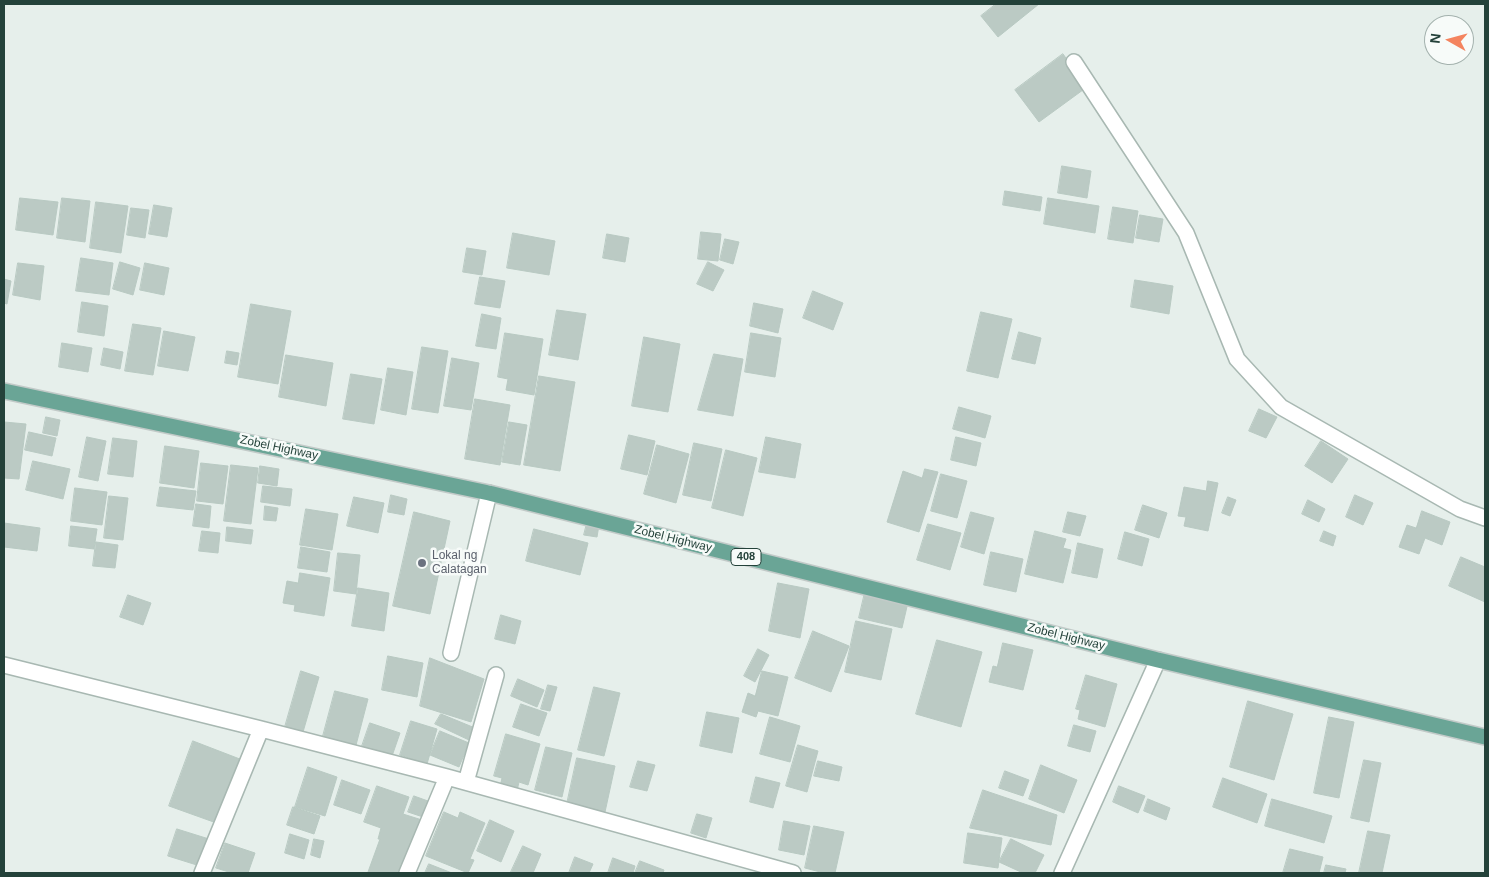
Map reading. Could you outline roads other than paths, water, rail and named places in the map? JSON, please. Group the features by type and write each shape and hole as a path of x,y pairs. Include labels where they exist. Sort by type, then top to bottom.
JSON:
{"main road":[{"name":"Zobel Highway","path":"4,392 490,492 1158,660 1485,737"}],"street":[{"path":"1074,62 1186,233 1237,359 1281,407 1460,509 1485,518"},
{"path":"451,653 490,492"},
{"path":"1062,873 1158,660"},
{"path":"4,665 466,782 793,873"},
{"path":"466,782 496,675"},
{"path":"202,873 261,729"},
{"path":"407,873 447,777"}],"place":[{"name":"Lokal ng Calatagan","path":"422,563"}]}
